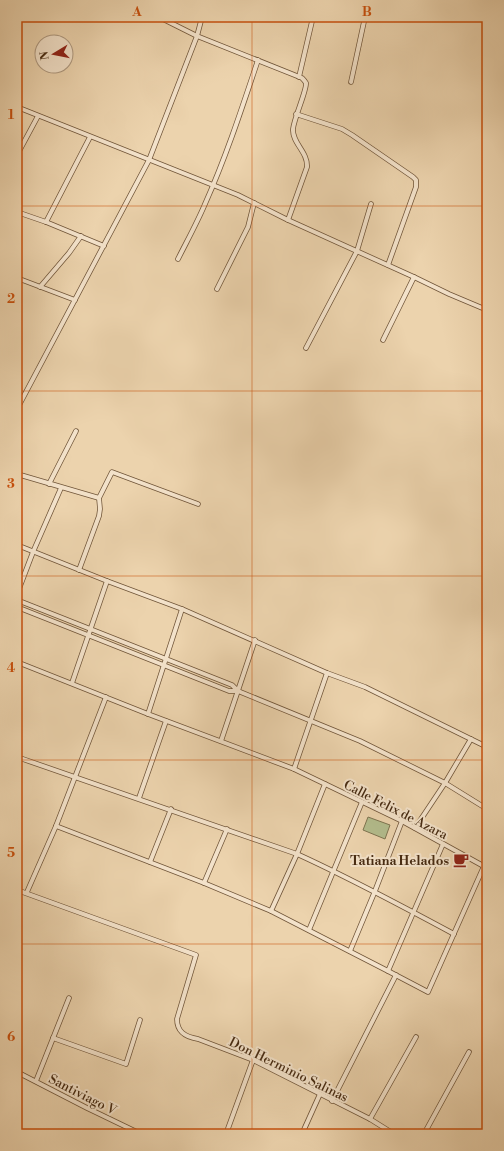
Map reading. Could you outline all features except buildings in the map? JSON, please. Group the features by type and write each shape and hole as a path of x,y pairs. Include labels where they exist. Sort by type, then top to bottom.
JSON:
{"street":[{"path":"159,17 197,36 299,76 304,80 306,86 296,114 293,130 307,161 307,167 288,220"},
{"path":"17,409 149,160 197,36 202,17"},
{"path":"299,76 313,17"},
{"path":"351,82 365,17"},
{"path":"178,259 205,206 239,118 258,60"},
{"path":"17,107 238,195 288,220 487,310"},
{"path":"296,114 342,129 416,180 416,187 388,265"},
{"path":"17,155 38,116"},
{"path":"46,222 90,137"},
{"path":"217,289 248,226 254,203"},
{"path":"306,348 357,251 371,204"},
{"path":"17,212 46,222 104,246"},
{"path":"40,287 69,253 81,236"},
{"path":"383,340 414,277"},
{"path":"17,278 75,300"},
{"path":"49,484 76,431"},
{"path":"79,570 99,516 99,498 112,472 198,504"},
{"path":"17,474 99,498"},
{"path":"17,594 33,552 61,488"},
{"path":"17,545 182,609 327,673 365,687 487,747"},
{"path":"72,683 107,581"},
{"path":"17,600 232,685 238,691"},
{"path":"17,607 229,691 238,691 360,741 445,783 487,809"},
{"path":"148,714 182,609"},
{"path":"221,741 255,640"},
{"name":"Calle Felix de Azara","path":"17,662 148,714 294,769 402,821 486,867"},
{"path":"294,769 327,673"},
{"path":"17,890 26,892 56,826 106,697"},
{"path":"139,798 166,720"},
{"path":"415,828 472,739"},
{"path":"17,757 297,854 334,870 454,934"},
{"path":"271,911 297,854 325,784"},
{"path":"308,930 362,802"},
{"path":"150,862 171,810"},
{"path":"350,951 402,821"},
{"path":"56,826 204,882 271,911 388,970 428,992 486,867"},
{"path":"204,882 227,829"},
{"path":"388,970 444,844"},
{"name":"Don Herminio Salinas","path":"26,892 196,955 177,1019 177,1027 183,1034 253,1060 370,1119 392,1133"},
{"path":"332,1101 396,975"},
{"path":"36,1081 69,998"},
{"path":"53,1038 126,1064 140,1020"},
{"path":"370,1119 416,1037"},
{"path":"424,1134 469,1052"},
{"path":"226,1134 253,1060"},
{"name":"Santiviago V","path":"17,1072 141,1134"},
{"path":"302,1134 320,1094"},
{"path":"17,1132 21,1134"}],"green space":[{"path":"368,817 390,825 385,839 363,830"}],"place":[{"name":"Tatiana Helados","path":"461,860"}]}
